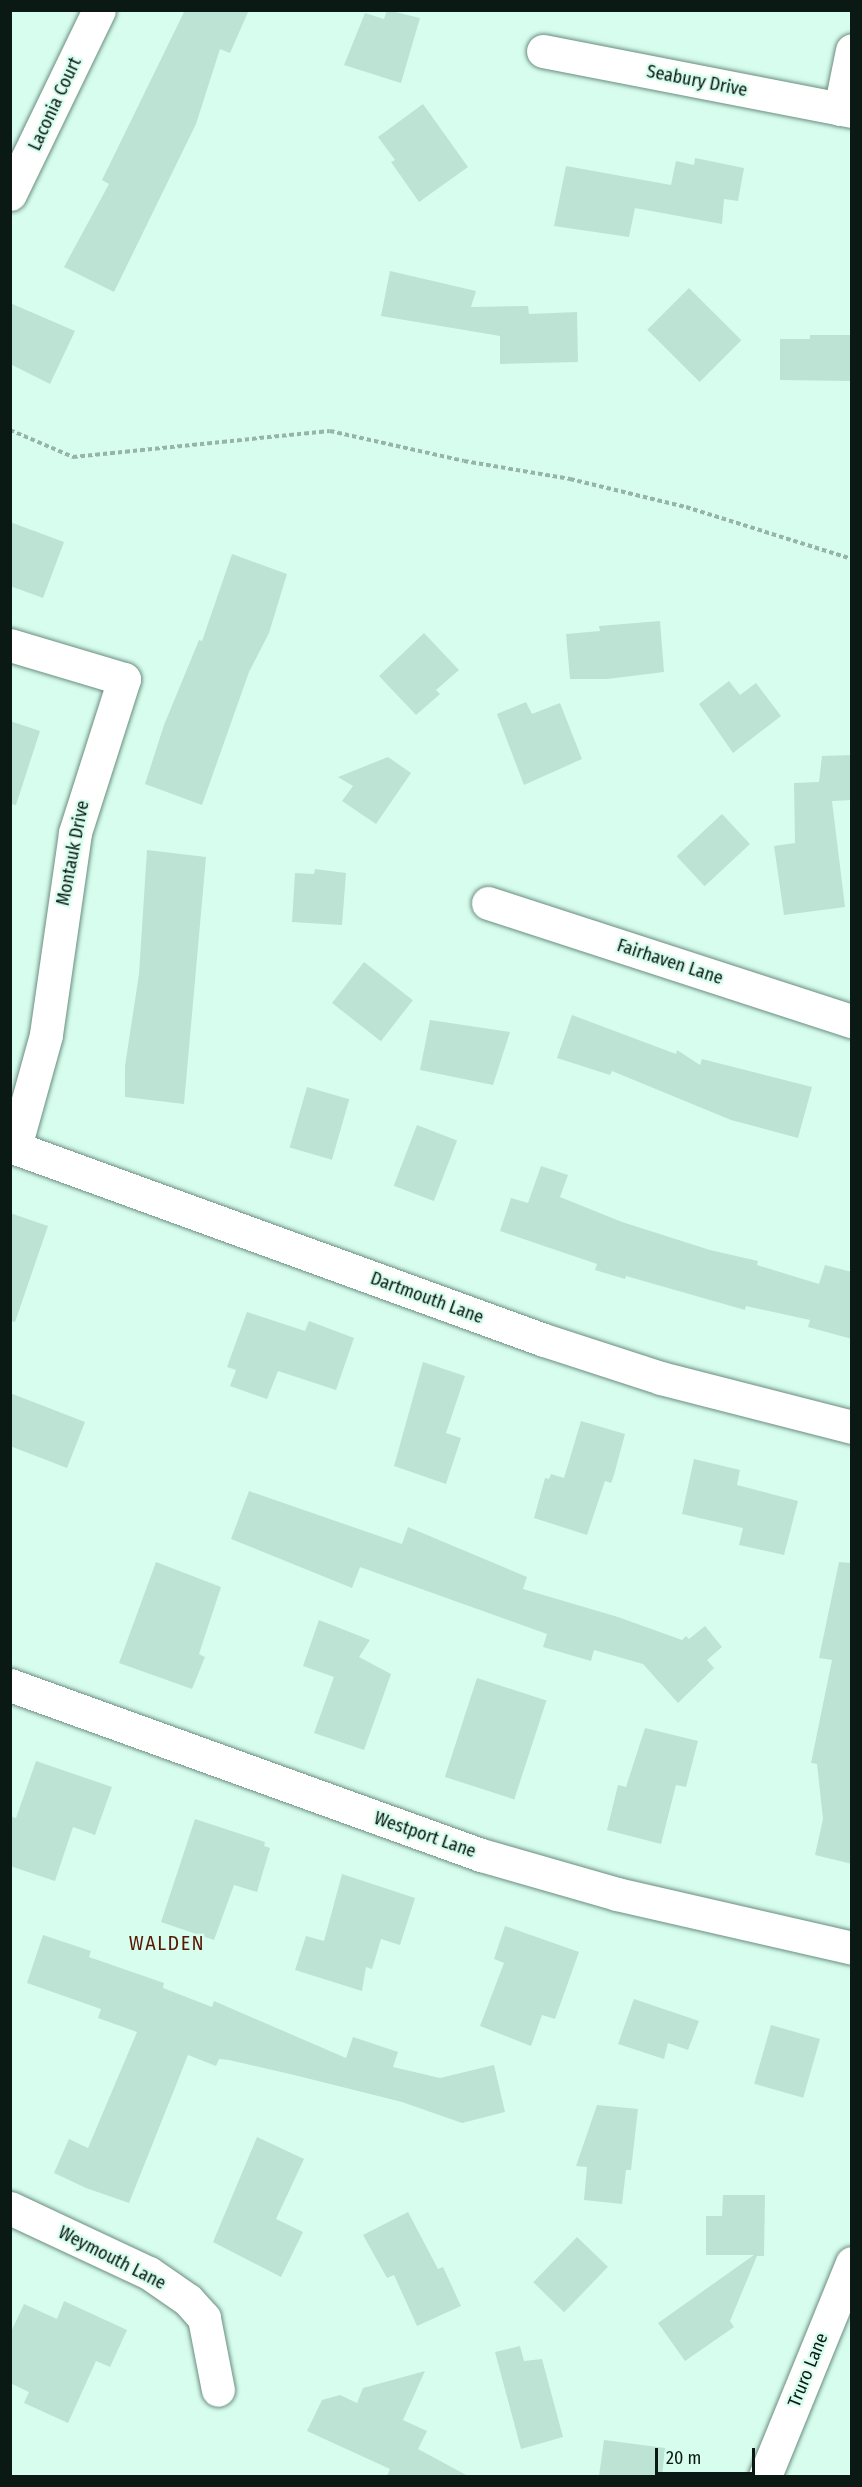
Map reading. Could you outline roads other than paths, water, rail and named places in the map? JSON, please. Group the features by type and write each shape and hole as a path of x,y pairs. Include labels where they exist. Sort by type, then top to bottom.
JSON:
{"street":[{"name":"Laconia Court","path":"10,194 99,10"},
{"path":"846,110 852,50"},
{"name":"Seabury Drive","path":"543,51 846,110"},
{"name":"Montauk Drive","path":"10,645 124,679 75,833 46,1035 13,1147"},
{"name":"Fairhaven Lane","path":"488,903 852,1020"},
{"name":"Dartmouth Lane","path":"13,1147 544,1340 661,1378 852,1426"},
{"name":"Westport Lane","path":"10,1685 481,1855 617,1894 852,1948"},
{"name":"Weymouth Lane","path":"10,2208 149,2273 188,2300 204,2318 219,2391"},
{"name":"Truro Lane","path":"765,2476 852,2263"}],"district":[{"name":"WALDEN","path":"167,1943"}]}
